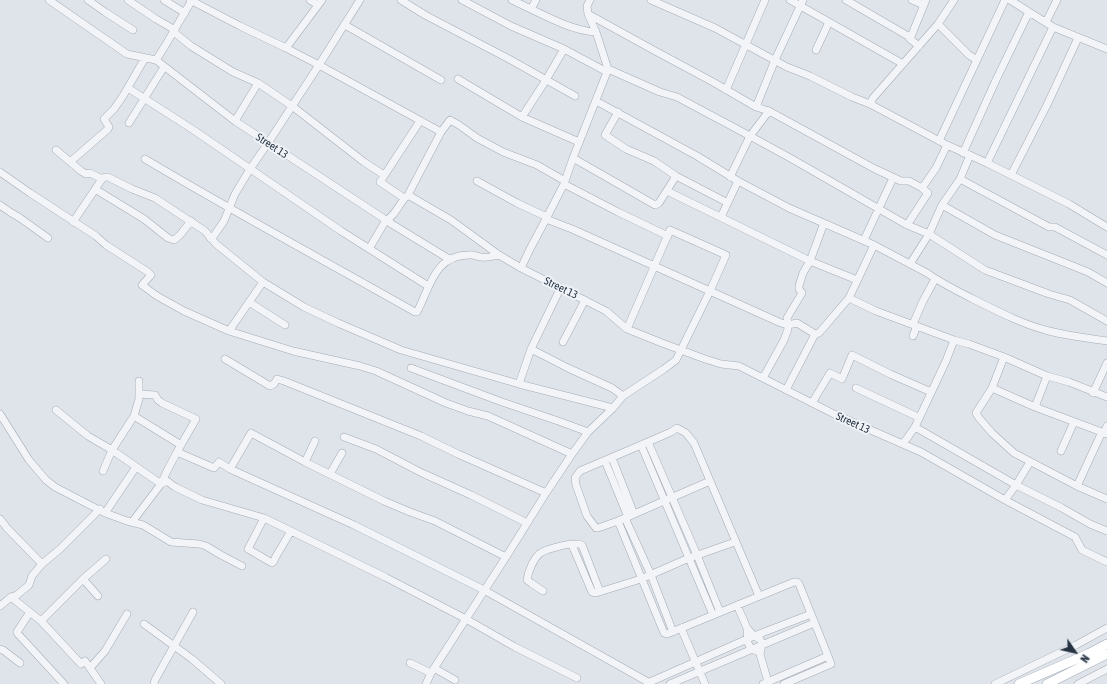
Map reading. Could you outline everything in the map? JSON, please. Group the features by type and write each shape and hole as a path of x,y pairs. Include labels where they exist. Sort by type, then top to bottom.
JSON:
{"main road":[{"path":"1019,684 1088,654 1107,644"},
{"path":"1046,684 1107,654"}],"street":[{"path":"49,0 127,54 156,60 185,13 191,0 319,65 441,132"},
{"path":"88,0 133,30"},
{"path":"128,0 175,30 175,33 191,46 233,72 258,83 292,106 364,162 384,175 420,121"},
{"path":"164,0 185,13"},
{"path":"286,48 320,3 310,0"},
{"path":"210,238 213,237 224,221 235,194 250,169 360,0"},
{"path":"401,0 425,15 575,96"},
{"path":"462,0 511,26 608,70 677,98 750,136 907,225 929,234 985,270 1049,294 1070,300 1107,321"},
{"path":"512,0 568,26 596,32"},
{"path":"531,9 536,0"},
{"path":"521,268 565,182 579,142 608,70 596,32 588,14 590,0"},
{"path":"652,0 715,28 787,67 870,104 938,141 987,163 1069,204 1107,227"},
{"path":"726,90 765,0"},
{"path":"790,0 801,2 829,22 903,64"},
{"path":"846,0 908,36 919,46"},
{"path":"910,39 925,2 912,0"},
{"path":"870,104 873,98 938,24 954,0"},
{"path":"938,141 1005,0"},
{"path":"1010,0 1053,27 1107,48"},
{"path":"1046,22 1057,0"},
{"path":"756,107 801,2"},
{"path":"963,153 1029,12"},
{"path":"588,14 756,107 769,111 892,178 901,181 909,181 922,188 928,193 907,225"},
{"path":"816,50 829,22"},
{"path":"938,24 969,55 977,60"},
{"path":"345,25 441,80"},
{"path":"987,163 1053,27"},
{"path":"1011,175 1047,105 1078,38"},
{"path":"522,117 564,49"},
{"path":"70,162 108,129 109,127 104,119 114,109 128,88 144,58"},
{"name":"Street 13","path":"156,60 235,121 387,219 390,223 449,259"},
{"path":"129,122 164,67"},
{"path":"458,79 522,117 579,142"},
{"path":"235,121 258,83"},
{"path":"128,88 192,129 369,249 428,286"},
{"path":"596,101 697,156 730,177 789,208 864,240 996,310 1020,321 1050,331 1107,341"},
{"path":"730,177 750,136 769,111"},
{"path":"618,112 605,135 626,149 654,161 676,176 728,203"},
{"path":"369,249 387,219 406,197 441,132 450,120 477,138 503,152 536,165 618,212 668,236"},
{"path":"922,188 936,168 947,145"},
{"path":"56,150 81,171 86,174 90,173 102,179"},
{"path":"910,264 929,234 942,205 960,179 970,155"},
{"path":"573,158 655,205 659,203 676,176"},
{"path":"145,160 415,312 417,312 420,307 428,286 438,269 449,259 470,254 482,258 499,255"},
{"path":"0,172 148,272 151,275 142,285 157,296 184,311 229,331 293,351 365,368 446,403 488,416 572,454"},
{"name":"Street 13","path":"384,175 380,182 451,220 499,255 521,268 606,311 627,329 721,364 739,366 834,414 921,452 1005,500 1075,537 1082,550 1107,562"},
{"path":"73,222 102,179 108,177 155,198 191,221 205,231 216,244 263,282 304,307 401,350 519,384 613,408"},
{"path":"864,240 892,178"},
{"path":"960,179 1049,227 1055,228 1107,254"},
{"path":"477,181 547,218 655,267 781,323 788,325 797,323 815,334"},
{"path":"721,217 738,181"},
{"path":"95,189 144,219 168,238 174,240 191,221"},
{"path":"667,191 810,261 857,280"},
{"path":"0,205 48,238"},
{"path":"942,205 995,235 1088,272 1107,283"},
{"path":"763,378 784,340 788,329 787,318 802,293 799,286 824,223"},
{"path":"426,684 432,671 546,493 588,432 623,396 676,360 726,255 670,230 627,329"},
{"path":"786,390 815,334 819,333 849,298 874,245"},
{"path":"913,324 935,279"},
{"path":"229,331 263,282"},
{"path":"519,384 531,349 560,289"},
{"path":"849,298 876,311 1004,357 1047,376 1069,382 1107,398"},
{"path":"563,342 585,300"},
{"path":"249,302 286,325"},
{"path":"913,324 916,328 913,336"},
{"path":"903,444 915,427 918,417 946,361 954,340"},
{"path":"531,349 612,388 623,396"},
{"path":"812,403 830,373 842,379 852,355 931,392"},
{"path":"1004,357 992,388 976,413 978,418 1006,447 1014,453 1077,486 1107,499"},
{"path":"225,359 270,386 274,384 277,379 284,381 421,436 546,493"},
{"path":"1093,393 1107,363"},
{"path":"411,368 495,400 588,432"},
{"path":"1035,407 1047,376"},
{"path":"103,471 112,450 134,416 139,399 139,381"},
{"path":"856,388 918,417"},
{"path":"992,388 1074,422 1106,431"},
{"path":"132,522 162,484 179,448 196,419 162,403 155,395 139,394"},
{"path":"56,410 88,436 112,450 136,468 162,484"},
{"path":"0,414 29,460 46,480 55,487 102,511 143,525 171,542 206,546 242,566"},
{"path":"134,416 179,448 214,468 219,462 230,469 354,525 484,590 648,682 811,614"},
{"path":"1061,451 1074,422"},
{"path":"915,427 1016,485 1090,524 1107,531"},
{"path":"710,481 618,521 596,528 586,516 575,478 580,471 644,444 677,428 686,433 694,443 759,596"},
{"path":"1077,486 1101,434 1106,431"},
{"path":"230,469 251,433 305,462 384,501 435,521 506,557"},
{"path":"344,437 376,449 422,473 471,495 527,523"},
{"path":"305,462 316,441"},
{"path":"644,444 672,498 720,612"},
{"path":"644,444 665,501 713,615"},
{"path":"330,474 342,453"},
{"path":"612,458 629,516"},
{"path":"605,461 629,516 673,632"},
{"path":"1005,500 1030,462"},
{"path":"0,606 30,585 32,576 42,564 102,511 136,468"},
{"path":"162,484 167,481 175,487 202,500 264,518 292,531 385,577 466,619 515,647 577,678"},
{"path":"264,518 248,549 272,563 292,531"},
{"path":"0,519 42,564"},
{"path":"618,521 664,633 667,634 673,632 759,596 797,582 831,664 784,684 781,676"},
{"path":"543,591 527,580 528,574 540,554 567,544 571,544 592,592 596,594 641,579 689,558 735,542"},
{"path":"41,622 83,579 106,559"},
{"path":"83,579 98,596"},
{"path":"11,597 30,612 63,643 81,664 85,661 101,684"},
{"path":"737,605 751,638 750,647 760,654"},
{"path":"30,612 19,628 18,634 64,684"},
{"path":"154,684 193,612"},
{"path":"90,668 105,651 127,614"},
{"path":"670,684 814,622"},
{"path":"144,624 175,646 221,684"},
{"path":"681,628 704,684"},
{"path":"995,684 1081,643 1107,628"},
{"path":"751,638 760,639 762,645 760,654 766,683 828,656"},
{"path":"1081,643 1088,654"},
{"path":"0,649 20,663"},
{"path":"410,663 455,680"},
{"path":"1078,684 1107,669"}]}
